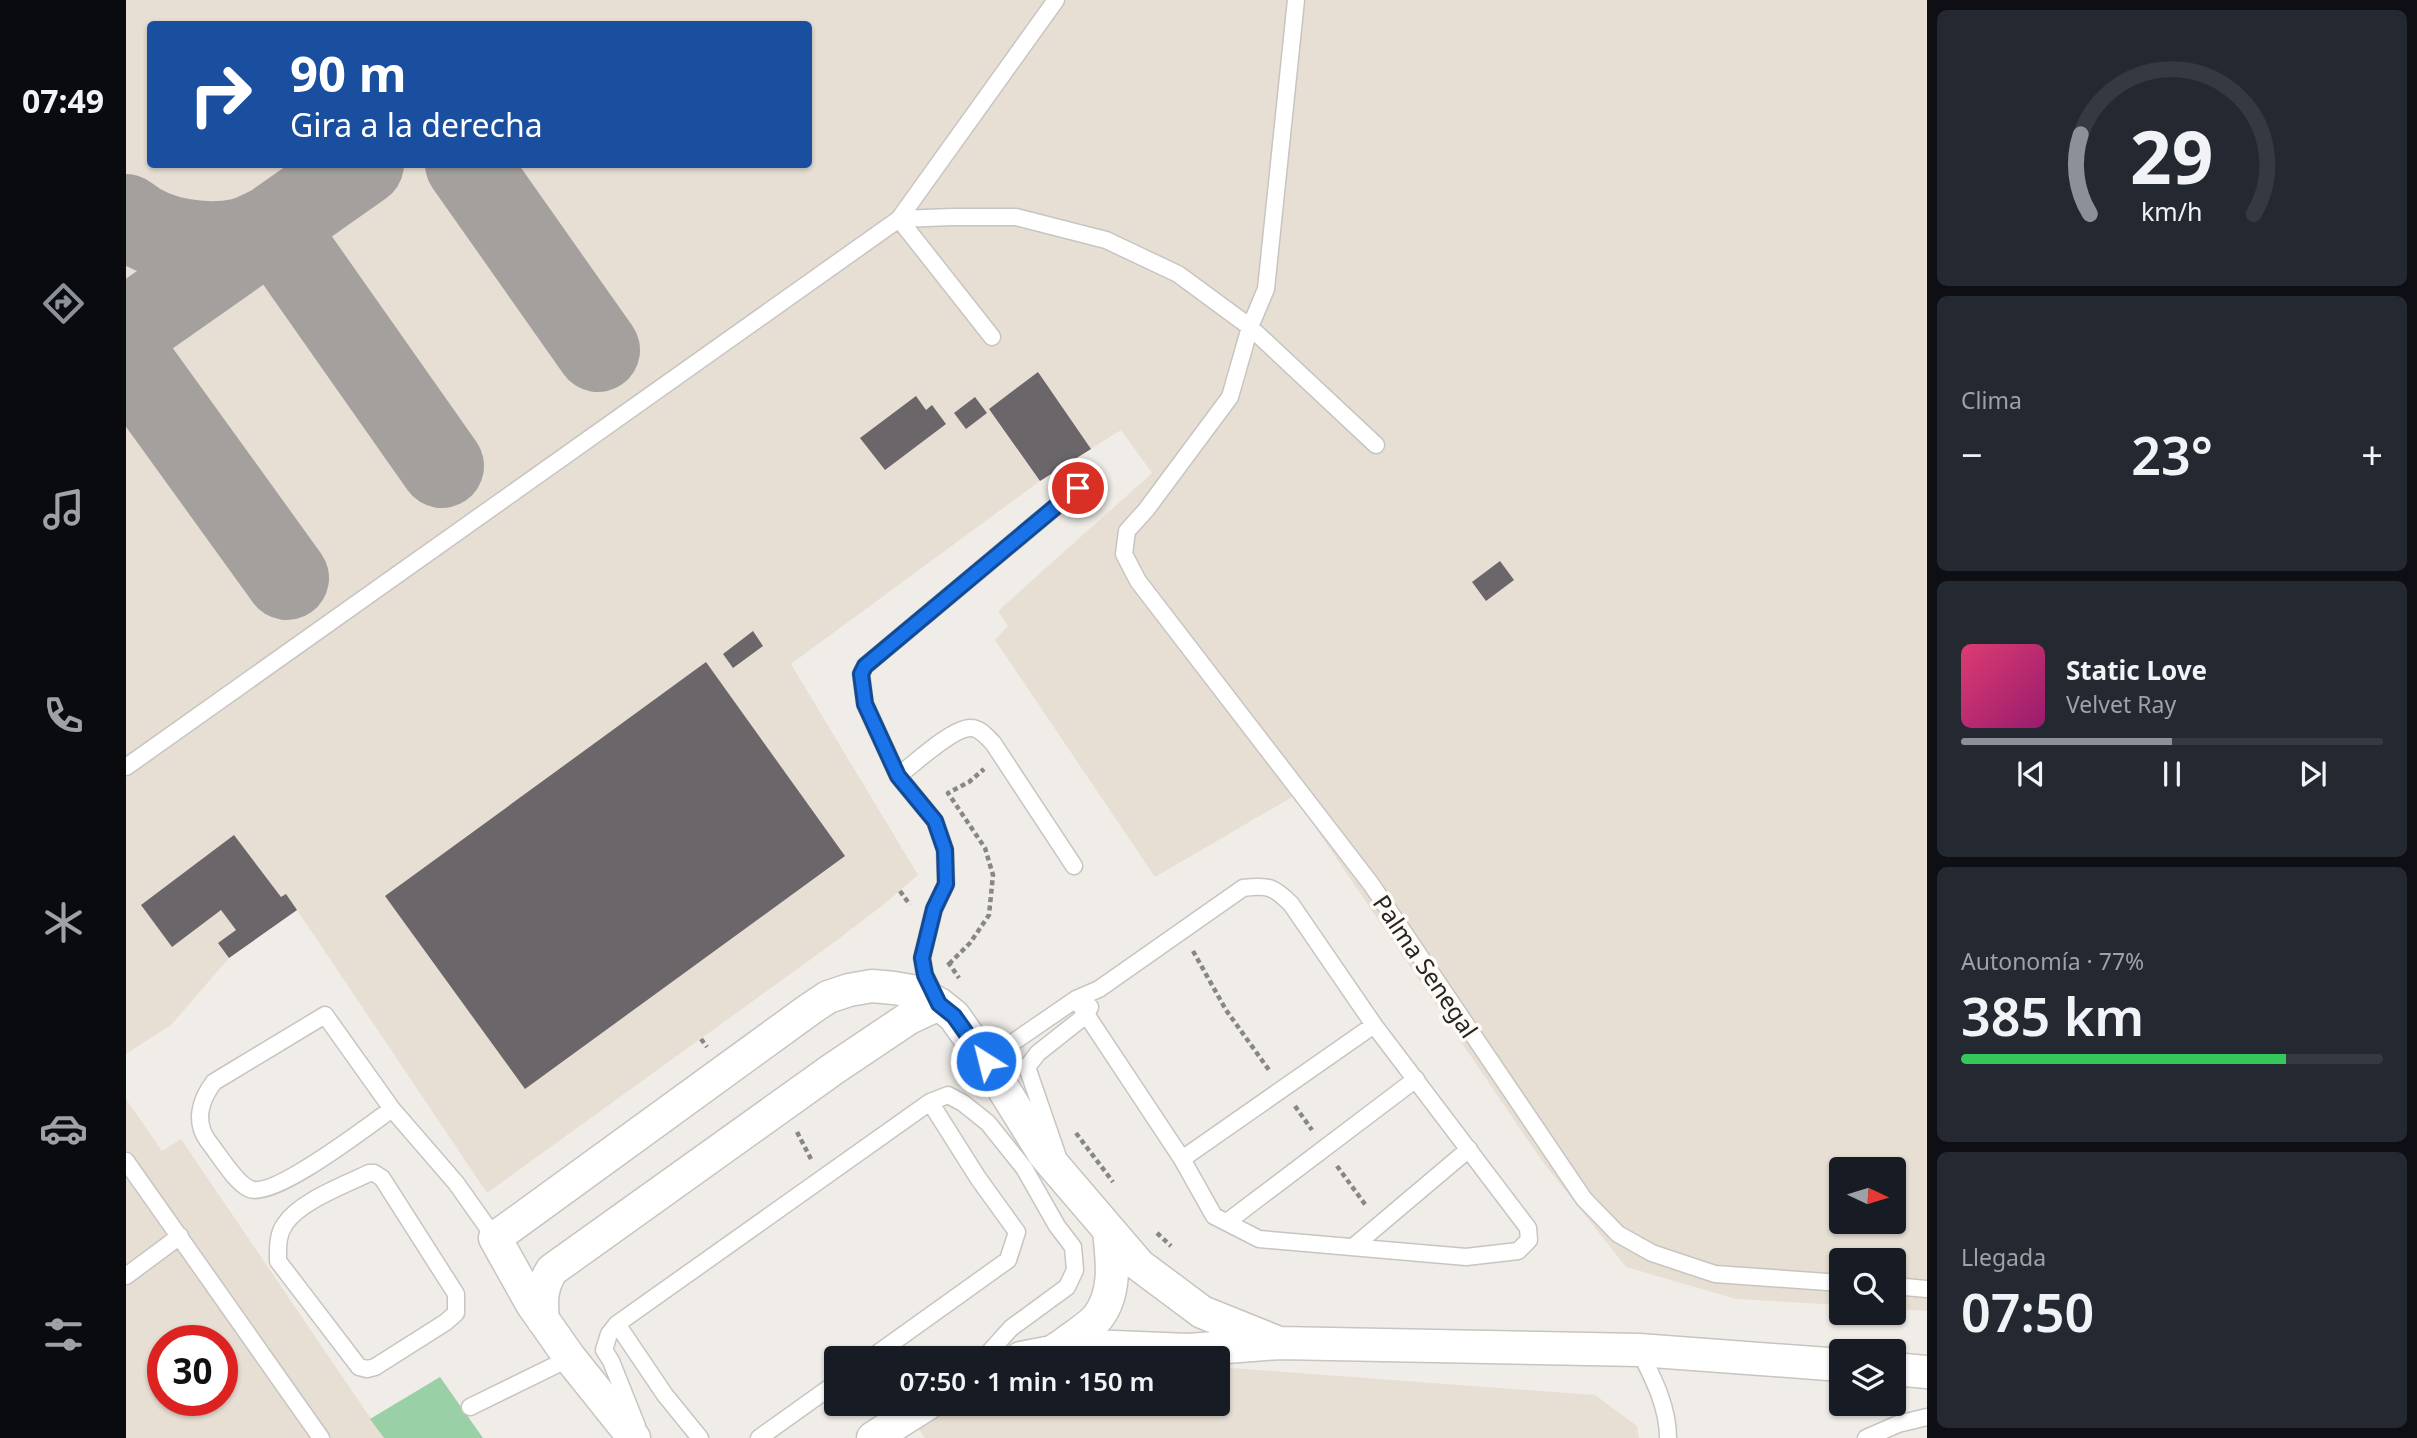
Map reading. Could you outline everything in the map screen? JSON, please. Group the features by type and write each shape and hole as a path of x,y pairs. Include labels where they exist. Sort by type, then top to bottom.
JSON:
{"street":[{"path":"634,1438 543,1320 495,1238 828,997 872,986 917,992 954,1016 986,1061 1043,1165 1139,1265 1202,1312 1279,1343"},
{"path":"543,1320 541,1301 544,1286 552,1270 833,1069 909,1018 939,1004"},
{"path":"1063,1345 1098,1317 1109,1295 1113,1270 1109,1231"},
{"path":"1063,1345 1189,1350 1279,1343 1639,1350 1829,1364"},
{"path":"1906,1370 1927,1372"},
{"path":"889,1434 912,1416"}],"lane":[{"path":"126,767 899,219 1056,0"},
{"name":"Palma Senegal","path":"1296,0 1266,289 1250,327 1230,397 1146,510 1127,531 1124,554 1138,581 1371,884 1584,1199 1618,1234 1652,1253 1715,1274 1829,1282"},
{"path":"899,219 1016,217 1106,240 1178,274 1250,327 1376,445"},
{"path":"899,219 992,337"},
{"path":"939,1004 925,975 922,958 934,909 946,884 945,850 935,821 898,776 865,704 861,674 865,666 1078,488"},
{"path":"898,776 960,730 973,727 980,730 1001,756 1074,866"},
{"path":"986,1061 1076,999 1099,989 1243,888 1264,886 1276,890 1290,904 1374,1025 1528,1228 1529,1240 1518,1251 1466,1257 1259,1239 1214,1216 1182,1159 1076,999"},
{"path":"1043,1165 1054,1143 1027,1067 1038,1053 1086,1015 1099,989"},
{"path":"392,1109 309,1167 263,1191 250,1190 241,1184 201,1132 200,1117 204,1096 214,1083 325,1015 392,1109 456,1183 495,1238"},
{"path":"1182,1159 1374,1025"},
{"path":"1227,1222 1416,1079"},
{"path":"641,1438 611,1361 604,1350 609,1334 617,1324 930,1102 948,1095 963,1103 1043,1165 1058,1226 1073,1247 1075,1270 1067,1287 1011,1328 995,1346"},
{"path":"888,1346 1008,1260 1017,1232 978,1178 930,1102"},
{"path":"1353,1247 1469,1149"},
{"path":"126,1161 321,1438"},
{"path":"309,1167 323,1196"},
{"path":"369,1172 382,1178 456,1294 456,1313 375,1367 359,1367 278,1261 278,1239 285,1224 297,1212 323,1196 369,1172"},
{"path":"126,1276 180,1236"},
{"path":"1906,1287 1927,1289"},
{"path":"617,1324 665,1395 700,1438"},
{"path":"1639,1350 1654,1380 1668,1420 1668,1438"},
{"path":"470,1407 570,1357"},
{"path":"760,1438 824,1392"},
{"path":"1866,1438 1898,1424 1927,1417"}],"path":[{"path":"949,964 970,943 989,915 993,875 985,848 948,793 969,782 1001,756"}],"shaded area":[{"path":"126,0 1927,0 1927,1311 1906,1310 1906,1248 1829,1248 1829,1304 1736,1299 1626,1267 1542,1161 1294,796 1155,877 995,640 1008,626 998,611 1152,473 1121,430 1040,481 791,664 918,875 832,944 487,1193 297,910 229,958 171,1025 126,1054"},
{"path":"126,1099 162,1151 181,1139 384,1438 126,1438"},
{"path":"1230,1368 1595,1395 1637,1426 1639,1438 925,1438 918,1428 936,1416 1230,1416"}],"green space":[{"path":"440,1377 483,1438 384,1438 370,1419"}],"building":[{"path":"1038,372 1091,449 1040,481 989,409"},
{"path":"916,396 926,410 932,405 946,424 885,470 860,438"},
{"path":"975,397 987,413 966,429 954,413"},
{"path":"1500,561 1514,580 1486,601 1472,582"},
{"path":"753,631 763,646 733,668 723,654"},
{"path":"706,662 845,856 525,1089 385,896"},
{"path":"234,835 281,897 286,894 297,910 229,958 218,943 236,930 221,910 172,947 141,905"}],"taxiway":[{"path":"126,330 356,168"},
{"path":"470,168 598,350"},
{"path":"126,216 138,225 166,237 197,243 242,240 273,227"},
{"path":"274,227 442,466"},
{"path":"126,355 287,578"}],"route":[{"path":"986,1061 954,1016 939,1004 925,975 922,958 934,909 946,884 945,850 935,821 898,776 865,704 861,674 865,666 1078,488"}]}
